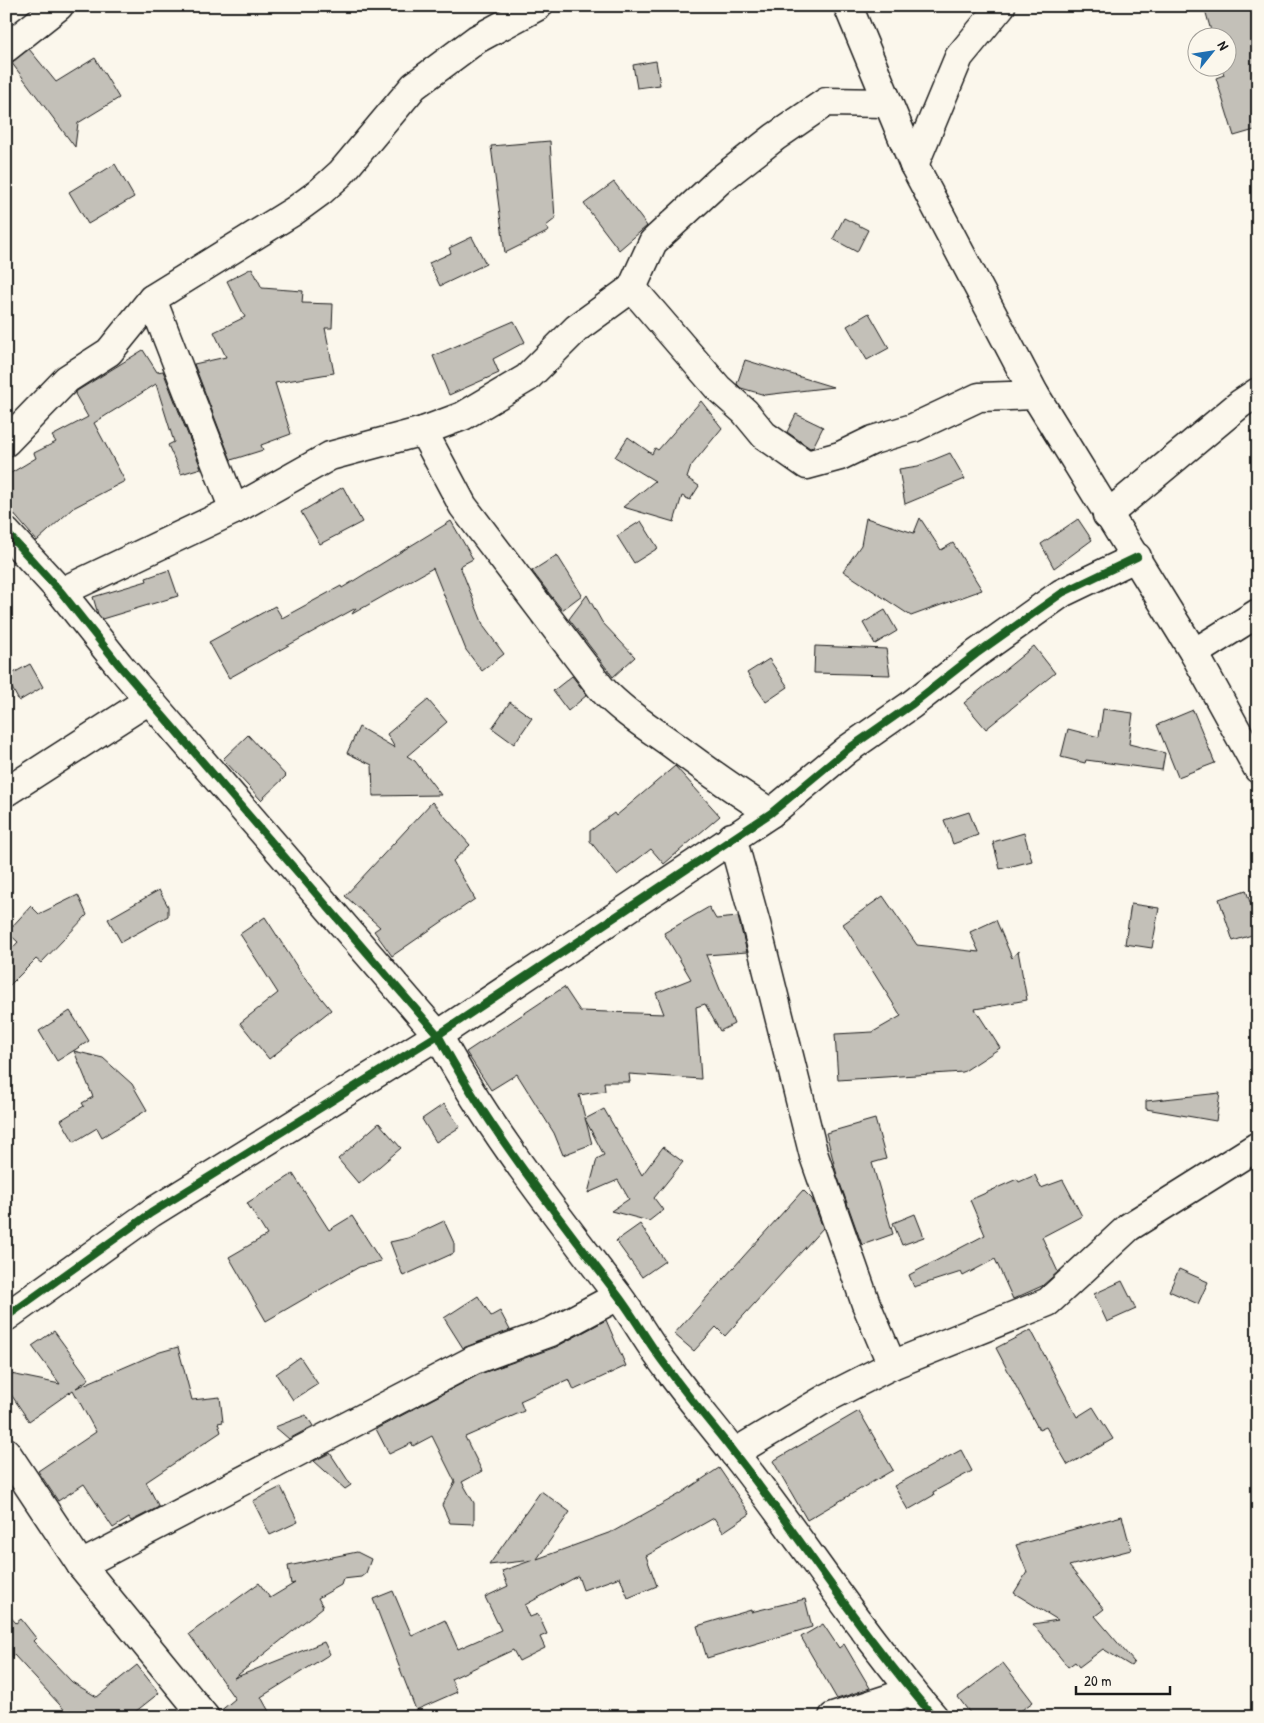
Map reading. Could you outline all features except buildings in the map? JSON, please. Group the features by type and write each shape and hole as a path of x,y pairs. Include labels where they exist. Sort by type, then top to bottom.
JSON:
{"street":[{"path":"6,48 28,16 59,6"},
{"path":"6,442 67,379 109,352 152,298 294,211 320,192 341,173 414,86 477,40 538,6"},
{"path":"848,6 886,103 914,165 1035,395 1107,514 1137,557 1194,653 1258,769"},
{"path":"914,165 959,57 1001,6"},
{"path":"61,592 234,510 330,456 423,431 463,416 527,378 577,328 632,288 653,242 720,180 775,137 826,102 886,103"},
{"path":"632,288 718,388 745,412 764,435 808,465 840,456 873,440 913,428 979,397 1035,395"},
{"path":"152,298 234,510"},
{"path":"1107,514 1240,404 1258,392"},
{"path":"423,431 463,506 601,688 616,705 726,785 771,813"},
{"path":"6,532 61,592 149,700 438,1035 460,1076 509,1149 618,1296 665,1366 734,1453 912,1691 934,1717"},
{"path":"6,1317 151,1213 438,1035 732,837 771,813 848,749 911,705 976,654 1062,593 1137,557"},
{"path":"1194,653 1258,613"},
{"path":"6,792 149,700"},
{"path":"732,837 759,933 814,1156 866,1304 892,1365"},
{"path":"734,1453 825,1399 892,1365 1048,1302 1129,1228 1258,1146"},
{"path":"81,1565 474,1360 551,1332 618,1296"},
{"path":"6,1452 81,1565 205,1717"},
{"path":"833,1717 912,1691"}],"cycle path":[{"path":"6,532 61,592 119,665 438,1035 499,1135 623,1302 659,1357 726,1442 882,1653 934,1717"},
{"path":"6,1317 151,1213 438,1035 771,813 848,749 911,705 976,654 1062,593 1137,557"}]}
